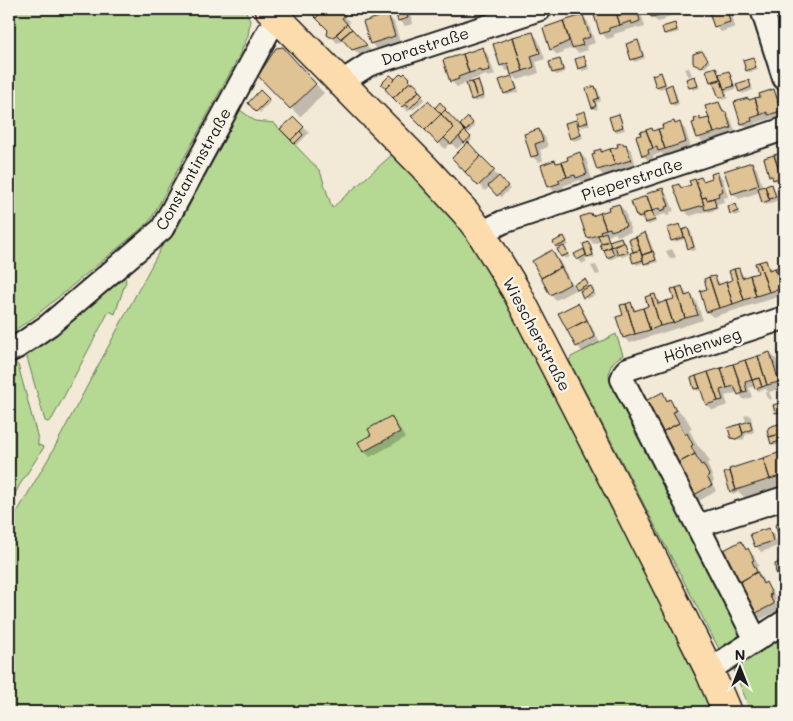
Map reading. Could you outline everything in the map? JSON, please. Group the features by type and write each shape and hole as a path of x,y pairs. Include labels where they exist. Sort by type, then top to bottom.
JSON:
{"main road":[{"name":"Wiescherstraße","path":"274,14 430,174 466,213 481,233 519,298 709,670 728,712"}],"street":[{"name":"Dorastraße","path":"343,84 368,65 540,9"},
{"path":"762,9 784,78"},
{"name":"Constantinstraße","path":"9,350 17,347 48,325 162,230 268,32 274,14"},
{"name":"Pieperstraße","path":"481,233 503,222 784,129"},
{"name":"Höhenweg","path":"698,526 623,382 623,375 628,369 784,318"},
{"path":"756,640 698,526 784,498"},
{"path":"709,670 784,622"}],"green space":[{"path":"9,9 245,9 250,21 248,36 236,62 151,219 33,318 9,334"},
{"path":"240,110 255,121 274,123 320,171 332,208 394,153 456,219 487,265 663,602 714,712 9,712 9,526 51,454 163,244 174,234"},
{"path":"124,275 126,281 115,314 109,311 52,419 48,422 45,421 26,354 27,351"},
{"path":"616,334 623,355 615,360 611,366 610,382 614,381 746,631 719,649 569,360 571,357"},
{"path":"9,360 18,365 38,445 44,447 19,486 9,506"},
{"path":"784,636 784,706 773,712 751,712 734,670"}],"building":[{"path":"307,9 325,9 316,18"},
{"path":"325,9 339,9 345,16 342,18 347,24 334,37 327,35 328,30 316,18"},
{"path":"394,9 405,9 408,18 398,21"},
{"path":"603,9 615,9 620,25 609,28 609,31 600,34 593,12"},
{"path":"615,9 637,9 640,21 632,24 631,21 620,25"},
{"path":"649,9 670,9 660,12 660,15 651,17"},
{"path":"727,9 730,22 714,27 709,12"},
{"path":"388,14 395,36 370,44 363,22"},
{"path":"583,15 590,37 581,40 583,45 572,48 563,21"},
{"path":"563,21 569,41 550,50 543,28"},
{"path":"675,23 677,30 664,34 662,27"},
{"path":"347,24 352,29 341,39 336,34"},
{"path":"352,29 367,45 352,50 341,38"},
{"path":"533,32 540,53 531,56 534,67 523,71 513,37"},
{"path":"513,37 523,71 511,75 508,63 500,66 493,44"},
{"path":"638,40 643,56 631,60 626,44"},
{"path":"283,47 316,84 290,109 258,76 276,48"},
{"path":"483,47 490,70 469,73 463,54"},
{"path":"702,51 708,59 702,67 693,63 693,54"},
{"path":"463,54 469,73 450,82 443,60"},
{"path":"584,56 587,66 578,69 575,59"},
{"path":"753,57 756,67 746,71 743,60"},
{"path":"560,59 563,70 552,73 549,62"},
{"path":"716,67 720,79 710,82 706,70"},
{"path":"729,71 734,86 724,89 719,74"},
{"path":"661,72 665,84 656,87 652,75"},
{"path":"401,73 403,75 405,73 410,78 408,80 410,82 393,98 385,89"},
{"path":"390,75 395,79 386,88 381,84"},
{"path":"512,76 517,89 504,94 499,80"},
{"path":"695,76 698,86 689,88 686,79"},
{"path":"478,80 483,96 477,98 472,82"},
{"path":"721,80 726,96 719,98 713,82"},
{"path":"749,80 751,87 739,92 736,84"},
{"path":"410,82 419,87 417,89 419,91 402,107 393,98"},
{"path":"472,82 477,98 471,100 466,83"},
{"path":"672,84 677,102 670,104 665,87"},
{"path":"595,86 599,98 594,100 596,106 592,108 586,89"},
{"path":"774,89 781,111 768,115 767,112 760,115 755,98 760,97 759,94"},
{"path":"260,90 269,99 256,112 248,103"},
{"path":"419,91 423,95 410,108 405,104"},
{"path":"748,98 749,100 755,98 760,115 751,118 752,121 741,124 734,102"},
{"path":"428,101 441,114 425,130 411,116"},
{"path":"440,102 446,109 441,114 435,108"},
{"path":"719,102 723,112 726,112 731,128 714,133 705,106"},
{"path":"445,110 465,131 451,144 444,138 454,128 441,114"},
{"path":"585,111 588,122 579,125 576,114"},
{"path":"441,114 454,128 438,144 425,130"},
{"path":"619,114 623,127 613,130 609,117"},
{"path":"294,117 304,127 291,140 280,129"},
{"path":"468,117 473,123 466,131 460,125"},
{"path":"700,117 700,120 709,118 714,133 697,138 692,123 695,122 694,119"},
{"path":"576,120 581,135 570,139 565,123"},
{"path":"674,121 675,124 680,122 686,142 665,149 658,129 663,128 662,125"},
{"path":"652,128 653,131 658,129 665,149 658,151 657,147 653,148 646,130"},
{"path":"539,129 543,141 535,144 538,155 531,157 524,134"},
{"path":"646,130 653,148 648,150 649,154 642,156 636,136 641,135 640,132"},
{"path":"300,131 303,135 294,144 291,140"},
{"path":"465,131 471,137 464,143 459,137"},
{"path":"468,142 481,156 465,172 452,158"},
{"path":"623,143 624,145 626,144 631,160 615,165 610,149 618,147 617,144"},
{"path":"601,149 601,152 610,149 615,165 597,170 592,155 595,154 594,151"},
{"path":"580,152 587,174 576,178 575,175 567,177 562,162 568,160 567,157"},
{"path":"784,152 784,176 781,177 774,155"},
{"path":"774,155 781,177 773,180 772,176 769,176 764,158"},
{"path":"481,156 495,170 478,186 465,172"},
{"path":"555,160 556,163 562,162 567,177 558,180 560,183 548,187 541,165"},
{"path":"752,162 759,185 732,194 724,171"},
{"path":"717,172 723,191 718,193 719,196 707,200 706,197 702,198 695,179 701,177 703,181 712,178 711,174"},
{"path":"499,176 508,186 497,196 488,186"},
{"path":"695,179 704,205 683,211 673,186 679,184 681,188 691,185 689,181"},
{"path":"772,184 776,197 769,199 765,186"},
{"path":"765,186 770,200 762,203 758,188"},
{"path":"663,188 669,206 660,211 659,208 652,211 646,194"},
{"path":"647,196 652,211 638,218 631,201"},
{"path":"706,197 707,200 714,198 716,207 705,210 702,198"},
{"path":"619,204 626,226 611,231 610,228 606,229 600,213 609,210 608,207"},
{"path":"736,204 738,211 730,214 728,206"},
{"path":"652,211 655,220 645,223 643,214"},
{"path":"591,213 592,216 600,213 606,229 600,231 601,234 587,238 580,217"},
{"path":"680,224 684,237 671,241 667,228"},
{"path":"688,228 694,247 688,249 682,230"},
{"path":"606,232 609,241 601,243 598,235"},
{"path":"645,232 652,252 642,255 636,237"},
{"path":"564,236 567,242 556,247 553,242"},
{"path":"621,237 623,243 611,247 609,241"},
{"path":"636,237 640,250 633,252 629,239"},
{"path":"609,241 611,247 602,250 600,244"},
{"path":"589,242 593,255 587,257 583,244"},
{"path":"625,243 628,252 618,255 615,246"},
{"path":"564,246 568,254 561,257 557,249"},
{"path":"611,247 614,255 607,258 604,250"},
{"path":"584,249 586,255 577,260 574,254"},
{"path":"552,250 561,267 541,278 532,261"},
{"path":"640,250 643,260 633,263 630,253"},
{"path":"653,251 656,260 644,264 642,255"},
{"path":"784,255 784,288 781,289 775,268 782,266 779,256"},
{"path":"766,260 769,270 775,268 781,289 769,292 759,262"},
{"path":"759,262 769,292 756,296 750,275 758,273 755,263"},
{"path":"561,267 570,284 550,295 541,278"},
{"path":"739,268 742,278 750,275 756,296 744,300 734,269"},
{"path":"734,269 744,300 733,304 726,282 732,280 729,271"},
{"path":"715,276 718,285 726,282 733,304 719,308 709,277"},
{"path":"709,277 719,308 706,312 700,291 707,289 704,279"},
{"path":"585,279 588,284 577,290 574,284"},
{"path":"591,286 594,292 583,298 580,291"},
{"path":"682,286 685,296 691,294 698,315 685,318 676,288"},
{"path":"676,288 685,318 673,323 666,301 674,299 671,289"},
{"path":"655,294 658,304 666,301 673,323 660,326 651,295"},
{"path":"651,295 660,326 650,330 643,308 648,306 645,297"},
{"path":"631,302 634,311 643,308 650,330 635,334 626,304"},
{"path":"578,303 587,320 567,330 558,313"},
{"path":"626,304 635,334 623,338 616,317 623,315 620,305"},
{"path":"587,320 595,337 576,347 567,330"},
{"path":"770,352 779,382 767,385 758,356"},
{"path":"758,356 767,385 762,387 759,378 752,380 745,360"},
{"path":"745,360 752,380 745,382 747,392 743,393 733,364"},
{"path":"733,364 743,393 738,395 734,386 727,388 721,368"},
{"path":"721,368 727,388 720,390 723,400 718,401 708,372"},
{"path":"708,372 718,401 706,405 696,376"},
{"path":"696,376 700,388 694,389 691,378"},
{"path":"759,378 762,387 755,389 752,380"},
{"path":"663,392 667,401 670,399 676,411 673,412 679,423 660,433 643,402"},
{"path":"780,403 783,411 775,413 773,405"},
{"path":"391,416 400,432 363,452 358,442 371,435 368,429"},
{"path":"750,421 752,429 743,433 740,424"},
{"path":"679,423 685,435 687,433 695,454 676,464 660,433"},
{"path":"740,424 743,435 736,439 731,438 728,428"},
{"path":"778,424 782,426 784,433 769,437 767,431 769,427"},
{"path":"784,433 784,440 771,444 769,437"},
{"path":"784,451 784,475 770,479 763,458"},
{"path":"695,454 701,465 703,464 712,485 692,496 676,464"},
{"path":"763,458 770,479 736,490 729,469"},
{"path":"730,471 736,490 730,492 724,473"},
{"path":"784,521 784,551 775,525"},
{"path":"769,528 773,541 755,547 750,534"},
{"path":"741,541 746,550 748,548 757,572 738,583 722,551"},
{"path":"783,560 784,568 776,574 775,564"},
{"path":"784,568 784,586 776,574"},
{"path":"757,572 763,584 766,582 772,594 769,595 774,604 754,614 738,583"}]}
